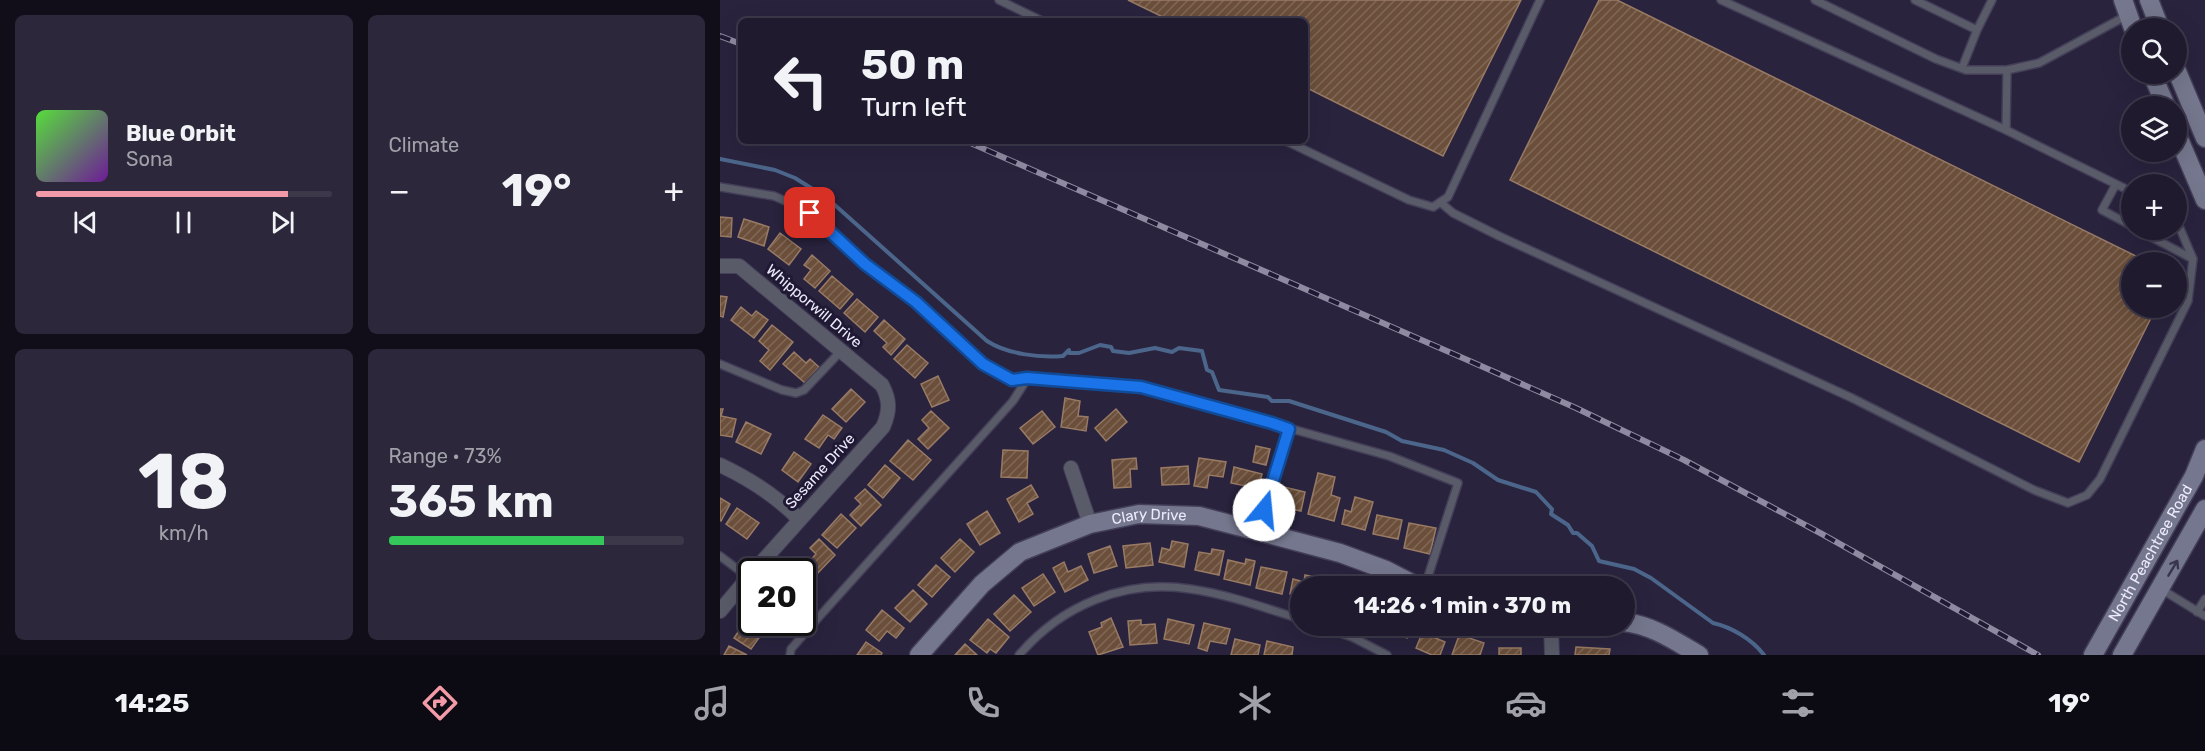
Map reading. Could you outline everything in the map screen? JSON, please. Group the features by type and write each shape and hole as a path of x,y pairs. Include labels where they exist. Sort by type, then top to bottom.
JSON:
{"main road":[{"path":"2128,15 2150,4 2156,18"},
{"path":"2182,84 2205,138"},
{"path":"2187,158 2205,200"},
{"name":"North Peachtree Road","path":"2093,655 2194,476 2205,449"},
{"name":"North Peachtree Road","path":"2122,655 2205,509"},
{"name":"Clary Drive","path":"919,655 982,584 1020,552 1090,525 1139,514 1199,516 1340,553 1398,576"},
{"path":"1635,624 1657,632 1687,652"}],"street":[{"name":"Whipporwill Drive","path":"720,266 739,266 882,385"},
{"name":"Sesame Drive","path":"765,558 883,427 889,404 882,385"},
{"path":"720,465 777,497 799,519"},
{"path":"1071,468 1090,525"},
{"name":"Sesame Drive","path":"720,611 738,590"},
{"path":"1551,636 1552,655"}],"lane":[{"path":"999,0 1036,18"},
{"path":"1292,144 1409,200 1433,207 1448,197 1540,0"},
{"path":"1721,0 2006,130 2121,186"},
{"path":"1815,0 1936,59 1962,68 2007,70 2039,63 2128,15"},
{"path":"1915,0 1977,30"},
{"path":"1962,68 1992,0"},
{"path":"2006,130 2007,70"},
{"path":"2116,184 2102,210 2121,220"},
{"path":"720,187 774,196 810,213 865,264 916,302 983,364 1012,380 1027,378 1141,387 1389,456 1458,483 1428,576"},
{"path":"1440,202 1453,213 1499,236 1852,398 2034,490 2068,503 2087,495 2100,478 2188,301 2193,259 2185,240"},
{"path":"2157,240 2193,259"},
{"path":"720,364 783,390 796,393 804,390 842,351"},
{"path":"790,655 791,649 818,618 1013,401 1027,378"},
{"path":"1257,531 1289,429"},
{"path":"720,556 738,566"},
{"path":"1019,655 1035,637 1073,610 1094,599 1137,587 1189,588 1290,616"},
{"path":"2160,589 2205,616"},
{"path":"2197,612 2205,599"},
{"path":"1348,636 1387,655"}],"building":[{"path":"1128,0 1521,0 1443,156 1308,88 1308,18 1165,18"},
{"path":"1599,0 1617,0 2128,252 2121,252 2121,318 2151,318 2079,462 1510,180"},
{"path":"720,217 732,218 731,237 720,236"},
{"path":"744,219 769,227 764,246 738,237"},
{"path":"780,233 801,249 789,265 768,249"},
{"path":"812,255 830,271 815,288 804,279 811,270 804,265"},
{"path":"832,276 853,294 840,309 819,291"},
{"path":"720,296 727,297 723,317 720,316"},
{"path":"857,299 878,317 865,332 844,313"},
{"path":"741,307 752,316 756,311 768,320 754,338 731,320"},
{"path":"884,320 905,339 891,355 883,347 887,343 874,331"},
{"path":"772,325 793,342 770,370 760,361 769,350 759,341"},
{"path":"907,345 928,363 915,378 894,359"},
{"path":"794,352 806,363 810,359 819,367 805,383 783,364"},
{"path":"938,376 949,400 932,407 921,384"},
{"path":"851,389 865,402 846,422 832,409"},
{"path":"1065,398 1080,401 1078,416 1088,417 1086,431 1061,427"},
{"path":"720,409 723,409 721,416 736,419 732,437 720,435"},
{"path":"1116,409 1127,422 1106,441 1095,428"},
{"path":"931,411 949,428 928,449 918,439 929,428 922,420"},
{"path":"1042,411 1055,427 1033,444 1020,428"},
{"path":"823,415 842,428 834,439 828,435 819,448 805,439"},
{"path":"746,422 771,434 761,454 736,442"},
{"path":"908,440 931,460 913,480 890,461"},
{"path":"1256,446 1270,449 1266,465 1253,462"},
{"path":"1003,450 1028,451 1027,478 1001,477"},
{"path":"794,452 811,464 798,482 782,470"},
{"path":"1136,458 1137,469 1130,469 1131,487 1114,488 1112,460"},
{"path":"1199,458 1226,462 1223,477 1209,475 1207,488 1194,486"},
{"path":"885,465 900,478 883,498 868,485"},
{"path":"1188,466 1189,484 1162,485 1161,468"},
{"path":"1234,467 1262,474 1256,501 1243,498 1246,486 1231,483"},
{"path":"1318,473 1335,477 1331,495 1340,498 1334,521 1308,514"},
{"path":"1031,485 1038,497 1027,503 1033,514 1019,522 1007,499"},
{"path":"1280,486 1305,492 1301,511 1276,506"},
{"path":"865,489 881,505 861,526 850,515 861,504 855,498"},
{"path":"1355,497 1373,502 1365,530 1342,524 1345,510 1351,512"},
{"path":"720,498 730,504 721,521 720,520"},
{"path":"737,508 759,523 747,539 726,524"},
{"path":"987,511 1000,533 980,545 967,524"},
{"path":"841,514 856,528 837,548 822,535"},
{"path":"1377,515 1402,520 1398,539 1373,534"},
{"path":"1409,523 1436,528 1430,554 1404,548"},
{"path":"819,539 835,555 816,575 816,558 812,558 816,554 810,548"},
{"path":"960,539 974,552 955,572 941,558"},
{"path":"1172,541 1188,544 1184,567 1159,562 1162,548 1170,550"},
{"path":"1150,543 1153,565 1126,568 1123,546"},
{"path":"1110,546 1117,566 1094,573 1088,554"},
{"path":"1212,549 1224,551 1219,575 1195,570 1199,552 1211,554"},
{"path":"1246,559 1255,561 1250,585 1224,579 1228,560 1245,564"},
{"path":"1064,562 1068,572 1081,566 1088,580 1065,592 1053,568"},
{"path":"936,565 950,577 932,597 918,585"},
{"path":"1261,567 1287,572 1282,594 1256,588"},
{"path":"1043,574 1055,592 1034,606 1022,588"},
{"path":"913,590 927,604 910,622 895,608"},
{"path":"1014,595 1031,612 1010,631 994,614"},
{"path":"882,610 904,628 896,638 887,631 879,641 866,630"},
{"path":"1111,618 1123,647 1098,655 1089,632 1102,627 1101,623"},
{"path":"988,619 1009,637 996,653 990,649 987,653 970,640"},
{"path":"1168,619 1194,625 1189,644 1164,639"},
{"path":"1141,620 1141,625 1155,624 1157,643 1130,645 1128,621"},
{"path":"1204,623 1230,629 1226,644 1210,641 1207,651 1198,648"},
{"path":"738,632 738,636 760,636 751,649 734,638"},
{"path":"1421,636 1433,636 1445,642 1440,655 1432,655 1416,648"},
{"path":"1459,636 1469,636 1469,638 1484,643 1480,655 1452,655"},
{"path":"1235,639 1260,645 1258,655 1231,655"},
{"path":"1267,641 1293,647 1292,655 1264,655"},
{"path":"866,642 882,653 881,655 857,655"},
{"path":"965,644 977,655 955,655"},
{"path":"729,646 747,655 724,655"},
{"path":"1576,647 1610,649 1609,655 1575,655"},
{"path":"1499,648 1521,648 1521,655 1499,655"}],"waterway":[{"path":"720,159 775,170 795,178 827,198 987,341 995,345 1014,352 1044,356 1063,356 1069,350 1069,353 1079,353 1100,345 1111,347 1113,351 1129,353 1155,348 1172,352 1179,348 1202,351 1207,370 1212,372 1219,390 1268,397 1272,401 1289,401 1386,432 1402,441 1444,450 1473,463 1498,480 1536,492 1552,509 1551,514 1592,546 1599,561 1634,569 1651,578 1713,623 1727,627 1747,639 1764,655"}],"railway":[{"path":"720,36 738,43"},
{"path":"973,144 1576,408 1684,460 2038,655"}],"route":[{"path":"810,213 865,264 916,302 983,364 1012,380 1027,378 1141,387 1289,429 1264,510"}]}
